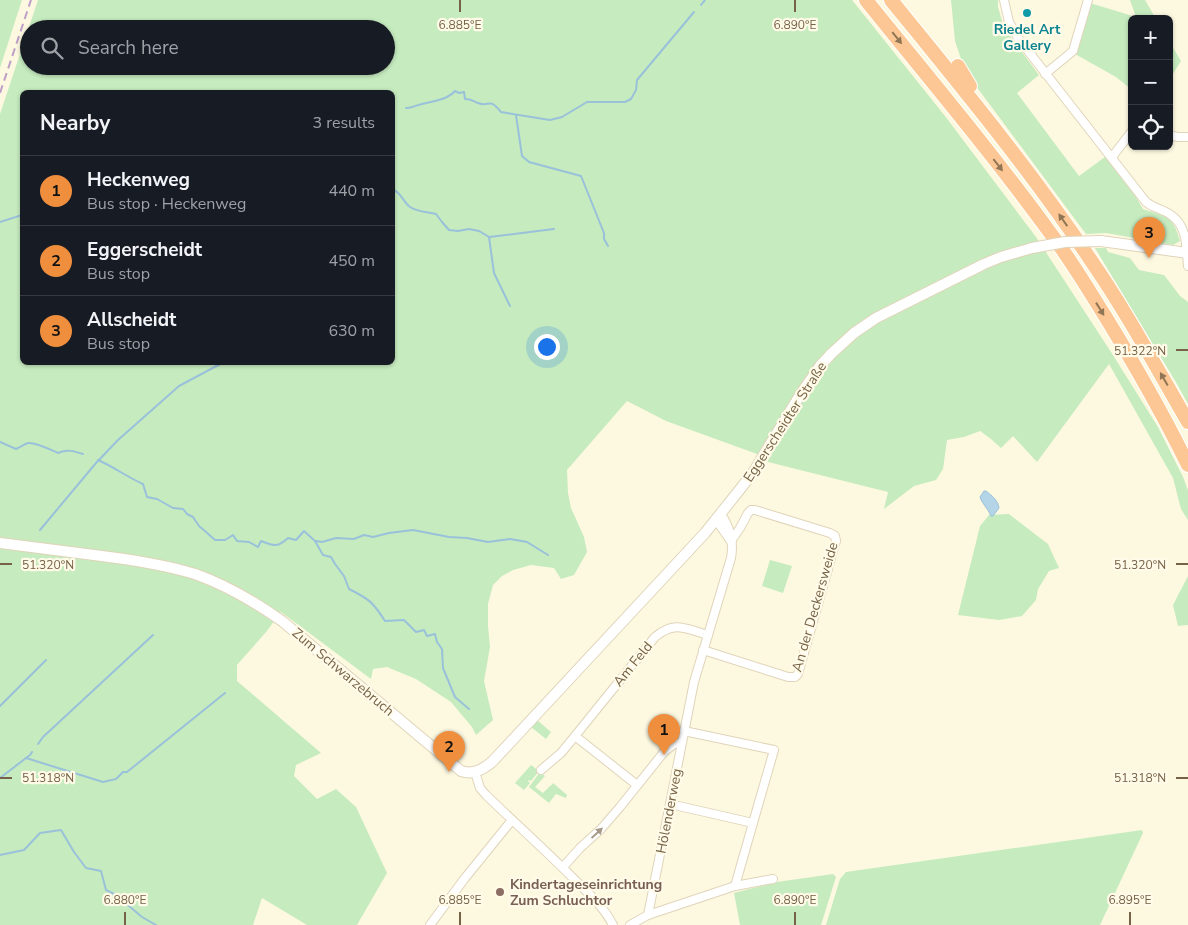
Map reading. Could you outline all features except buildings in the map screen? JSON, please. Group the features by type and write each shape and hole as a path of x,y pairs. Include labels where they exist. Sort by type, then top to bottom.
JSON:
{"highway":[{"path":"866,0 977,137 1052,234 1128,355 1174,436 1188,465"},
{"path":"891,0 993,125 1091,260 1188,422"},
{"path":"958,66 993,125"}],"street":[{"path":"1004,0 1008,22 1018,38 1146,202 1153,208 1171,214 1181,223 1186,235 1188,266"},
{"path":"1045,74 1074,51 1088,0"},
{"path":"1112,157 1128,136"},
{"path":"1173,136 1188,137"},
{"name":"Eggerscheidter Straße","path":"475,772 492,762 705,533 754,471 820,366 854,333 876,318 968,271 1001,257 1032,248 1065,242 1101,241 1188,253"},
{"name":"An der Deckersweide","path":"703,650 788,677 794,677 798,674 836,541 830,533 755,510 751,510 748,513 731,541"},
{"name":"Hölenderweg","path":"648,915 694,682 730,562 732,549 729,528 718,517"},
{"name":"Zum Schwarzebruch","path":"0,543 149,562 196,575 225,586 282,621 461,771 467,773 475,772"},
{"name":"Am Feld","path":"541,770 561,753 655,637 662,631 678,626 708,636"},
{"path":"684,731 774,750 735,886"},
{"path":"575,736 637,785"},
{"path":"563,867 580,848 602,829 664,752 674,744 681,743"},
{"path":"475,772 480,788 595,899 613,925"},
{"path":"670,804 753,822"},
{"path":"430,925 464,878 512,820"},
{"path":"630,925 648,915 735,886 773,879"}],"green space":[{"path":"0,0 22,0 0,68"},
{"path":"38,0 852,0 945,116 1036,237 1158,427 1188,490 1188,520 1181,509 1173,478 1109,364 1037,462 1013,436 1001,448 980,431 964,437 947,440 943,469 936,480 914,486 884,509 888,492 768,462 757,454 666,421 627,401 567,470 571,508 584,537 587,552 574,575 561,579 554,568 531,565 513,570 502,576 493,585 488,604 490,647 484,681 493,720 476,735 472,727 451,702 416,679 387,667 373,669 371,679 281,612 237,665 237,681 321,753 296,765 294,776 317,799 336,789 356,807 387,873 357,925 307,925 262,898 253,925 0,925 0,114 20,54 20,75 395,75 395,20 31,20"},
{"path":"951,0 998,0 1004,28 1039,75 1017,93 1079,176 1105,157 1143,209 1168,218 1174,226 1180,241 1173,245 1106,233 1086,234 973,82 963,65 955,41"},
{"path":"1130,0 1145,0 1154,15 1135,15"},
{"path":"1090,3 1129,15 1128,87 1116,77 1075,54"},
{"path":"1173,48 1181,61 1173,74"},
{"path":"1095,248 1106,248 1108,252 1130,258 1139,270 1164,275 1180,296 1188,302 1188,404 1177,384"},
{"path":"1009,514 1048,544 1059,568 1049,571 1038,589 1036,600 1022,616 999,620 958,615 980,526 989,515"},
{"path":"770,560 792,566 783,593 762,586"},
{"path":"1188,576 1188,625 1178,626 1173,605"},
{"path":"537,720 551,732 546,739 531,727"},
{"path":"531,765 539,771 531,781 528,781 530,783 524,790 515,783"},
{"path":"540,772 545,776 535,787 543,793 553,783 567,795 566,798 556,794 549,803 529,787"},
{"path":"1142,830 1143,833 1100,925 826,925 840,879 846,872"},
{"path":"833,874 836,877 821,925 740,925 734,893 777,882"}],"water":[{"path":"984,491 996,500 998,505 999,508 993,516 991,516 980,497"}],"waterway":[{"path":"701,5 705,0"},
{"path":"406,108 444,98 455,91 459,93 464,92 465,99 482,104 491,103 501,112 550,120 562,117 587,102 625,102 631,99 636,90 637,80 694,12"},
{"path":"516,115 522,156 529,162 581,176 608,246"},
{"path":"395,191 413,209 436,214 449,230 469,229 479,231 489,237 554,229"},
{"path":"0,222 20,216"},
{"path":"489,237 494,273 510,306"},
{"path":"40,530 96,463 118,440 179,386 218,365"},
{"path":"0,442 16,449 31,443 58,453 70,451 83,454"},
{"path":"98,460 143,484 147,497 157,499 173,508 183,509 215,540 225,540 233,535 237,541 249,542 258,547 261,541 275,545 288,538 296,540 304,531 315,541 323,555 331,557 344,576 349,589 370,602 385,621 404,620 416,632 424,630 427,636 435,634 437,642 442,649 443,668 455,697 469,709"},
{"path":"316,541 322,542 336,538 354,539 364,535 373,537 413,530 488,542 510,539 527,542 548,555"},
{"path":"38,744 43,737 153,635"},
{"path":"0,706 46,660"},
{"path":"26,758 103,782 116,779 225,693"},
{"path":"0,778 32,752"},
{"path":"0,855 24,850 40,833 61,830 86,868 101,871 106,890 116,895 142,917 156,925"}],"railway":[{"path":"24,20 31,0"},
{"path":"0,93 20,33"}],"place":[{"name":"Riedel Art Gallery","path":"1027,13"},
{"name":"Allscheidt","path":"1149,258"},
{"name":"Heckenweg","path":"664,755"},
{"name":"Eggerscheidt","path":"449,772"},
{"name":"Kindertageseinrichtung Zum Schluchtor","path":"500,892"}]}
